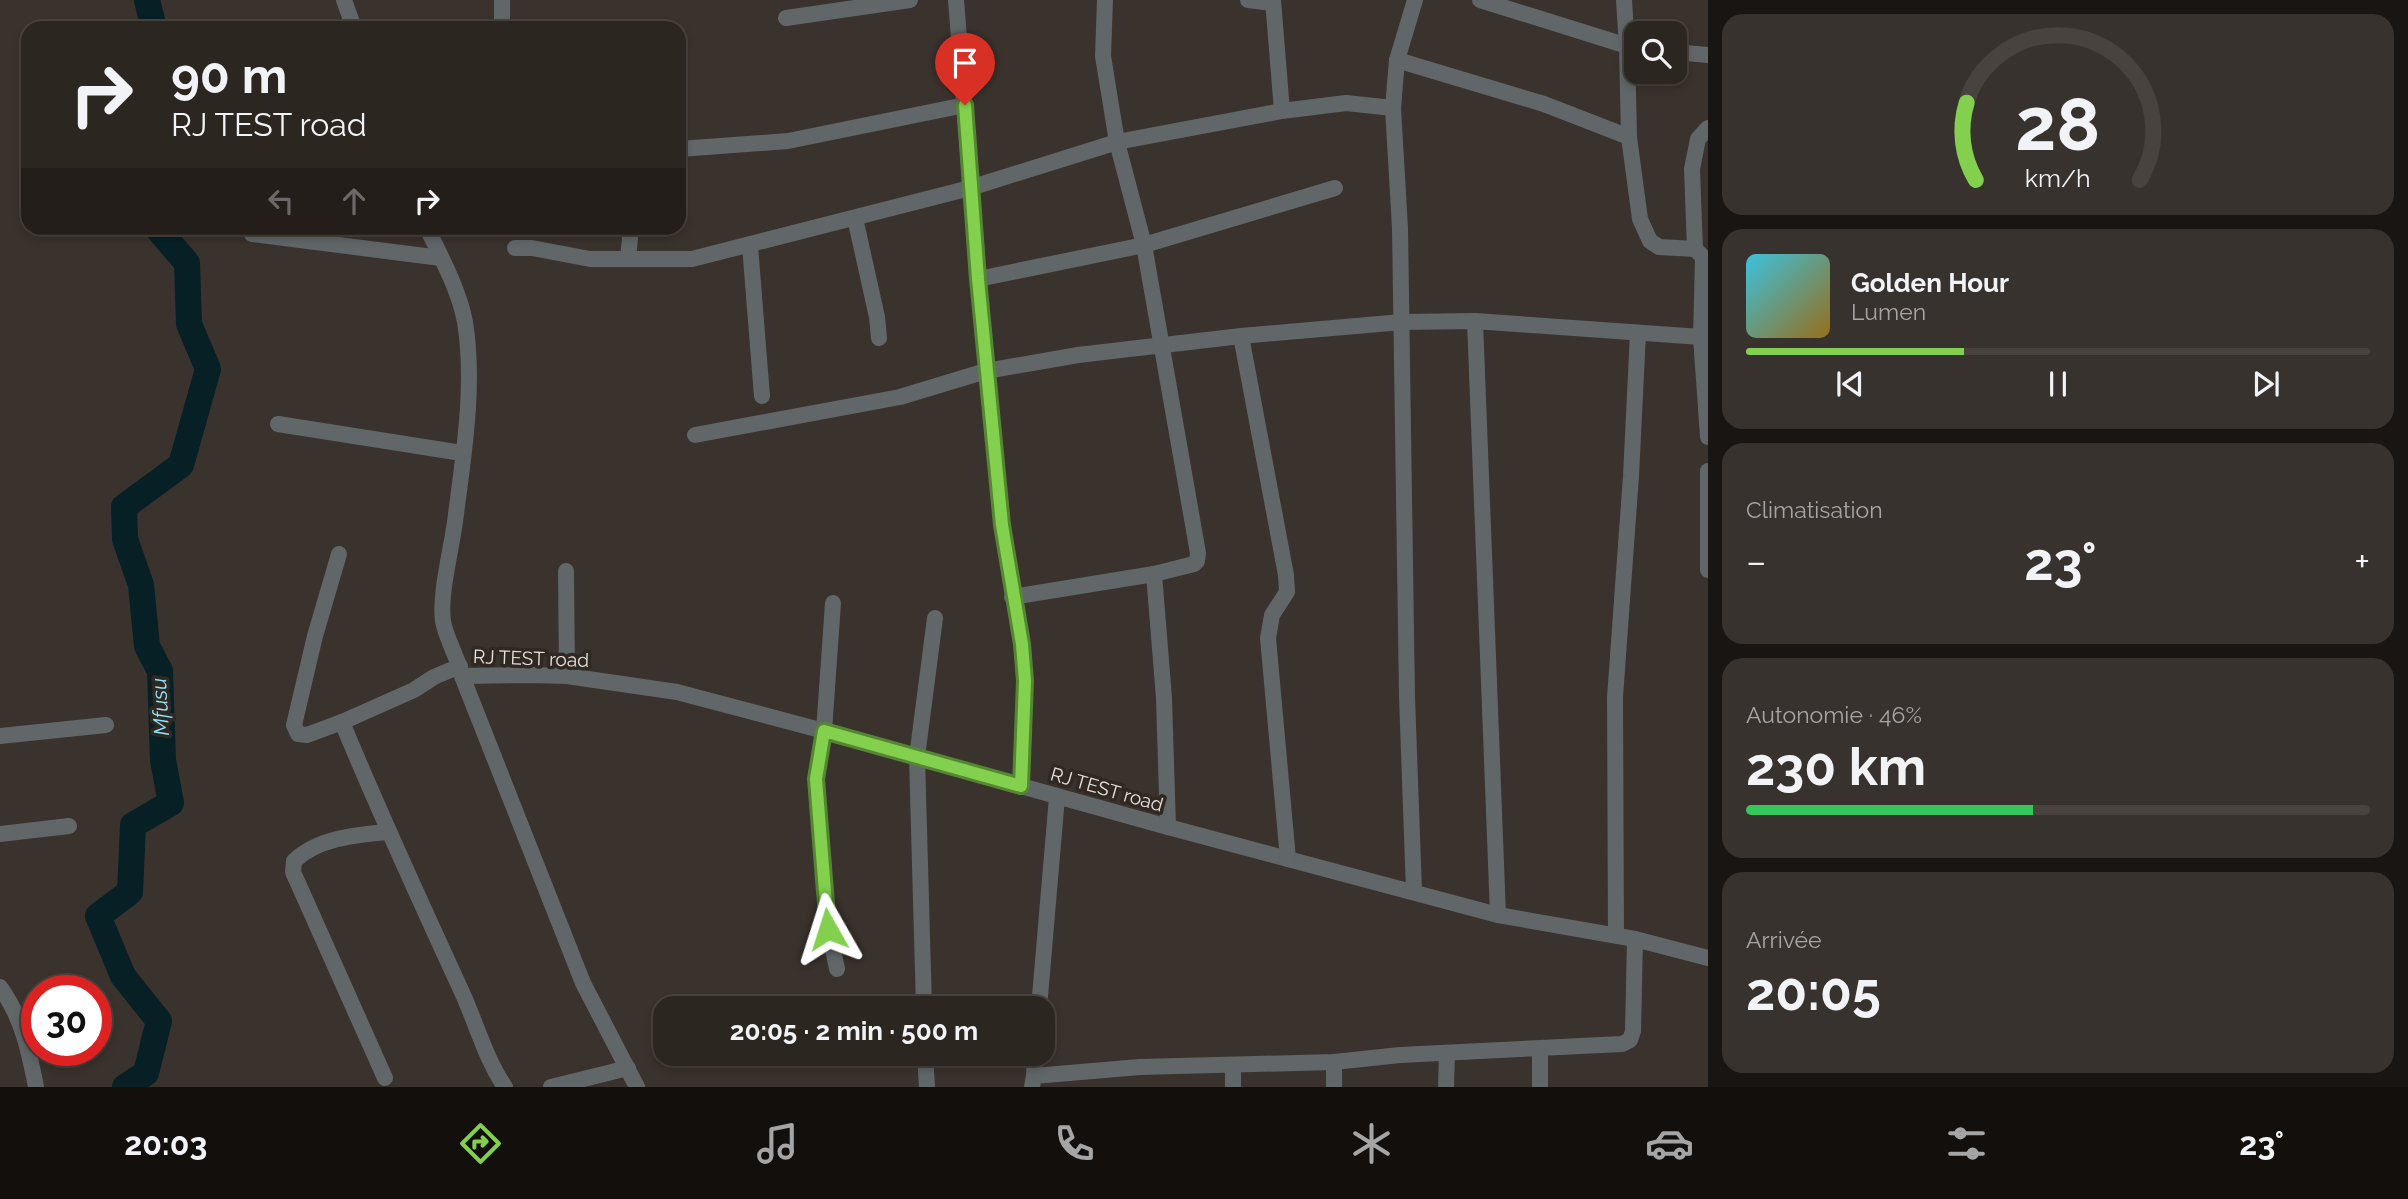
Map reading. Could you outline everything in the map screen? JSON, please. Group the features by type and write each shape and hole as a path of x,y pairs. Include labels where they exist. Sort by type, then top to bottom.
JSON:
{"street":[{"path":"344,0 352,21"},
{"path":"502,0 502,21"},
{"path":"786,18 909,0"},
{"path":"956,0 986,371 1002,525 1022,644 1025,681 1021,786"},
{"path":"1012,597 1154,574 1197,561 1198,553 1144,245 1117,142 1103,55 1105,0"},
{"path":"1248,0 1273,2 1282,111"},
{"path":"1414,891 1407,697 1399,202 1393,108 1397,60 1415,0"},
{"path":"1480,0 1624,45"},
{"path":"1624,0 1628,21"},
{"path":"1687,53 1708,55"},
{"path":"1397,60 1544,104 1629,137"},
{"path":"1631,84 1629,137 1644,231 1650,241 1659,247 1702,254"},
{"path":"515,248 532,248 590,259 692,259 970,188 1117,142 1282,111 1346,103 1393,108"},
{"path":"686,148 788,141 965,105"},
{"path":"1708,128 1698,139 1692,169 1702,254 1701,337 1708,437"},
{"path":"978,279 1144,245 1335,188"},
{"path":"855,218 877,317 879,338"},
{"path":"260,235 441,258"},
{"path":"430,235 464,320 467,401 456,514 445,582 443,621 583,983 637,1087"},
{"path":"628,259 630,235"},
{"path":"750,246 762,396"},
{"path":"1475,321 1498,915"},
{"path":"695,435 900,397 986,371 1078,355 1241,336 1402,322 1475,321 1701,337"},
{"path":"1616,935 1615,697 1638,333"},
{"path":"1241,336 1286,575 1287,592 1272,615 1268,638 1288,859"},
{"path":"278,424 462,453"},
{"path":"1708,471 1708,570"},
{"path":"340,554 315,636 294,725 298,734 307,735 342,722 414,690 434,677 461,671"},
{"path":"566,571 567,676"},
{"path":"1154,574 1164,698 1168,827"},
{"path":"832,603 824,731 816,779 827,919 837,969"},
{"path":"924,996 917,757 935,618"},
{"name":"RJ TEST road","path":"461,671 567,676 677,692 1498,915 1616,935 1708,958"},
{"path":"342,722 387,832 463,994 495,1073 505,1087"},
{"path":"0,736 106,725"},
{"path":"1040,996 1058,797"},
{"path":"0,834 69,825"},
{"path":"385,1078 293,872 293,861 301,854 342,836 387,832"},
{"path":"1033,1081 1140,1067 1334,1062 1400,1055 1622,1044 1630,1040 1633,1031 1635,939"},
{"path":"0,986 12,1003 21,1025 29,1048 36,1087"},
{"path":"1540,1049 1540,1087"},
{"path":"1446,1087 1447,1054"},
{"path":"1334,1062 1334,1087"},
{"path":"926,1066 927,1087"},
{"path":"1233,1066 1234,1087"},
{"path":"551,1087 628,1068"}],"waterway":[{"name":"Mfusu","path":"147,0 152,21"},
{"name":"Mfusu","path":"125,1087 146,1073 159,1021 123,976 98,916 130,892 133,825 171,803 163,760 160,671 147,646 141,585 125,539 124,507 181,465 208,369 189,324 187,263 163,235"}],"route":[{"path":"828,929 816,779 824,731 1021,786 1025,681 1022,644 1002,525 978,279 965,105"}]}
